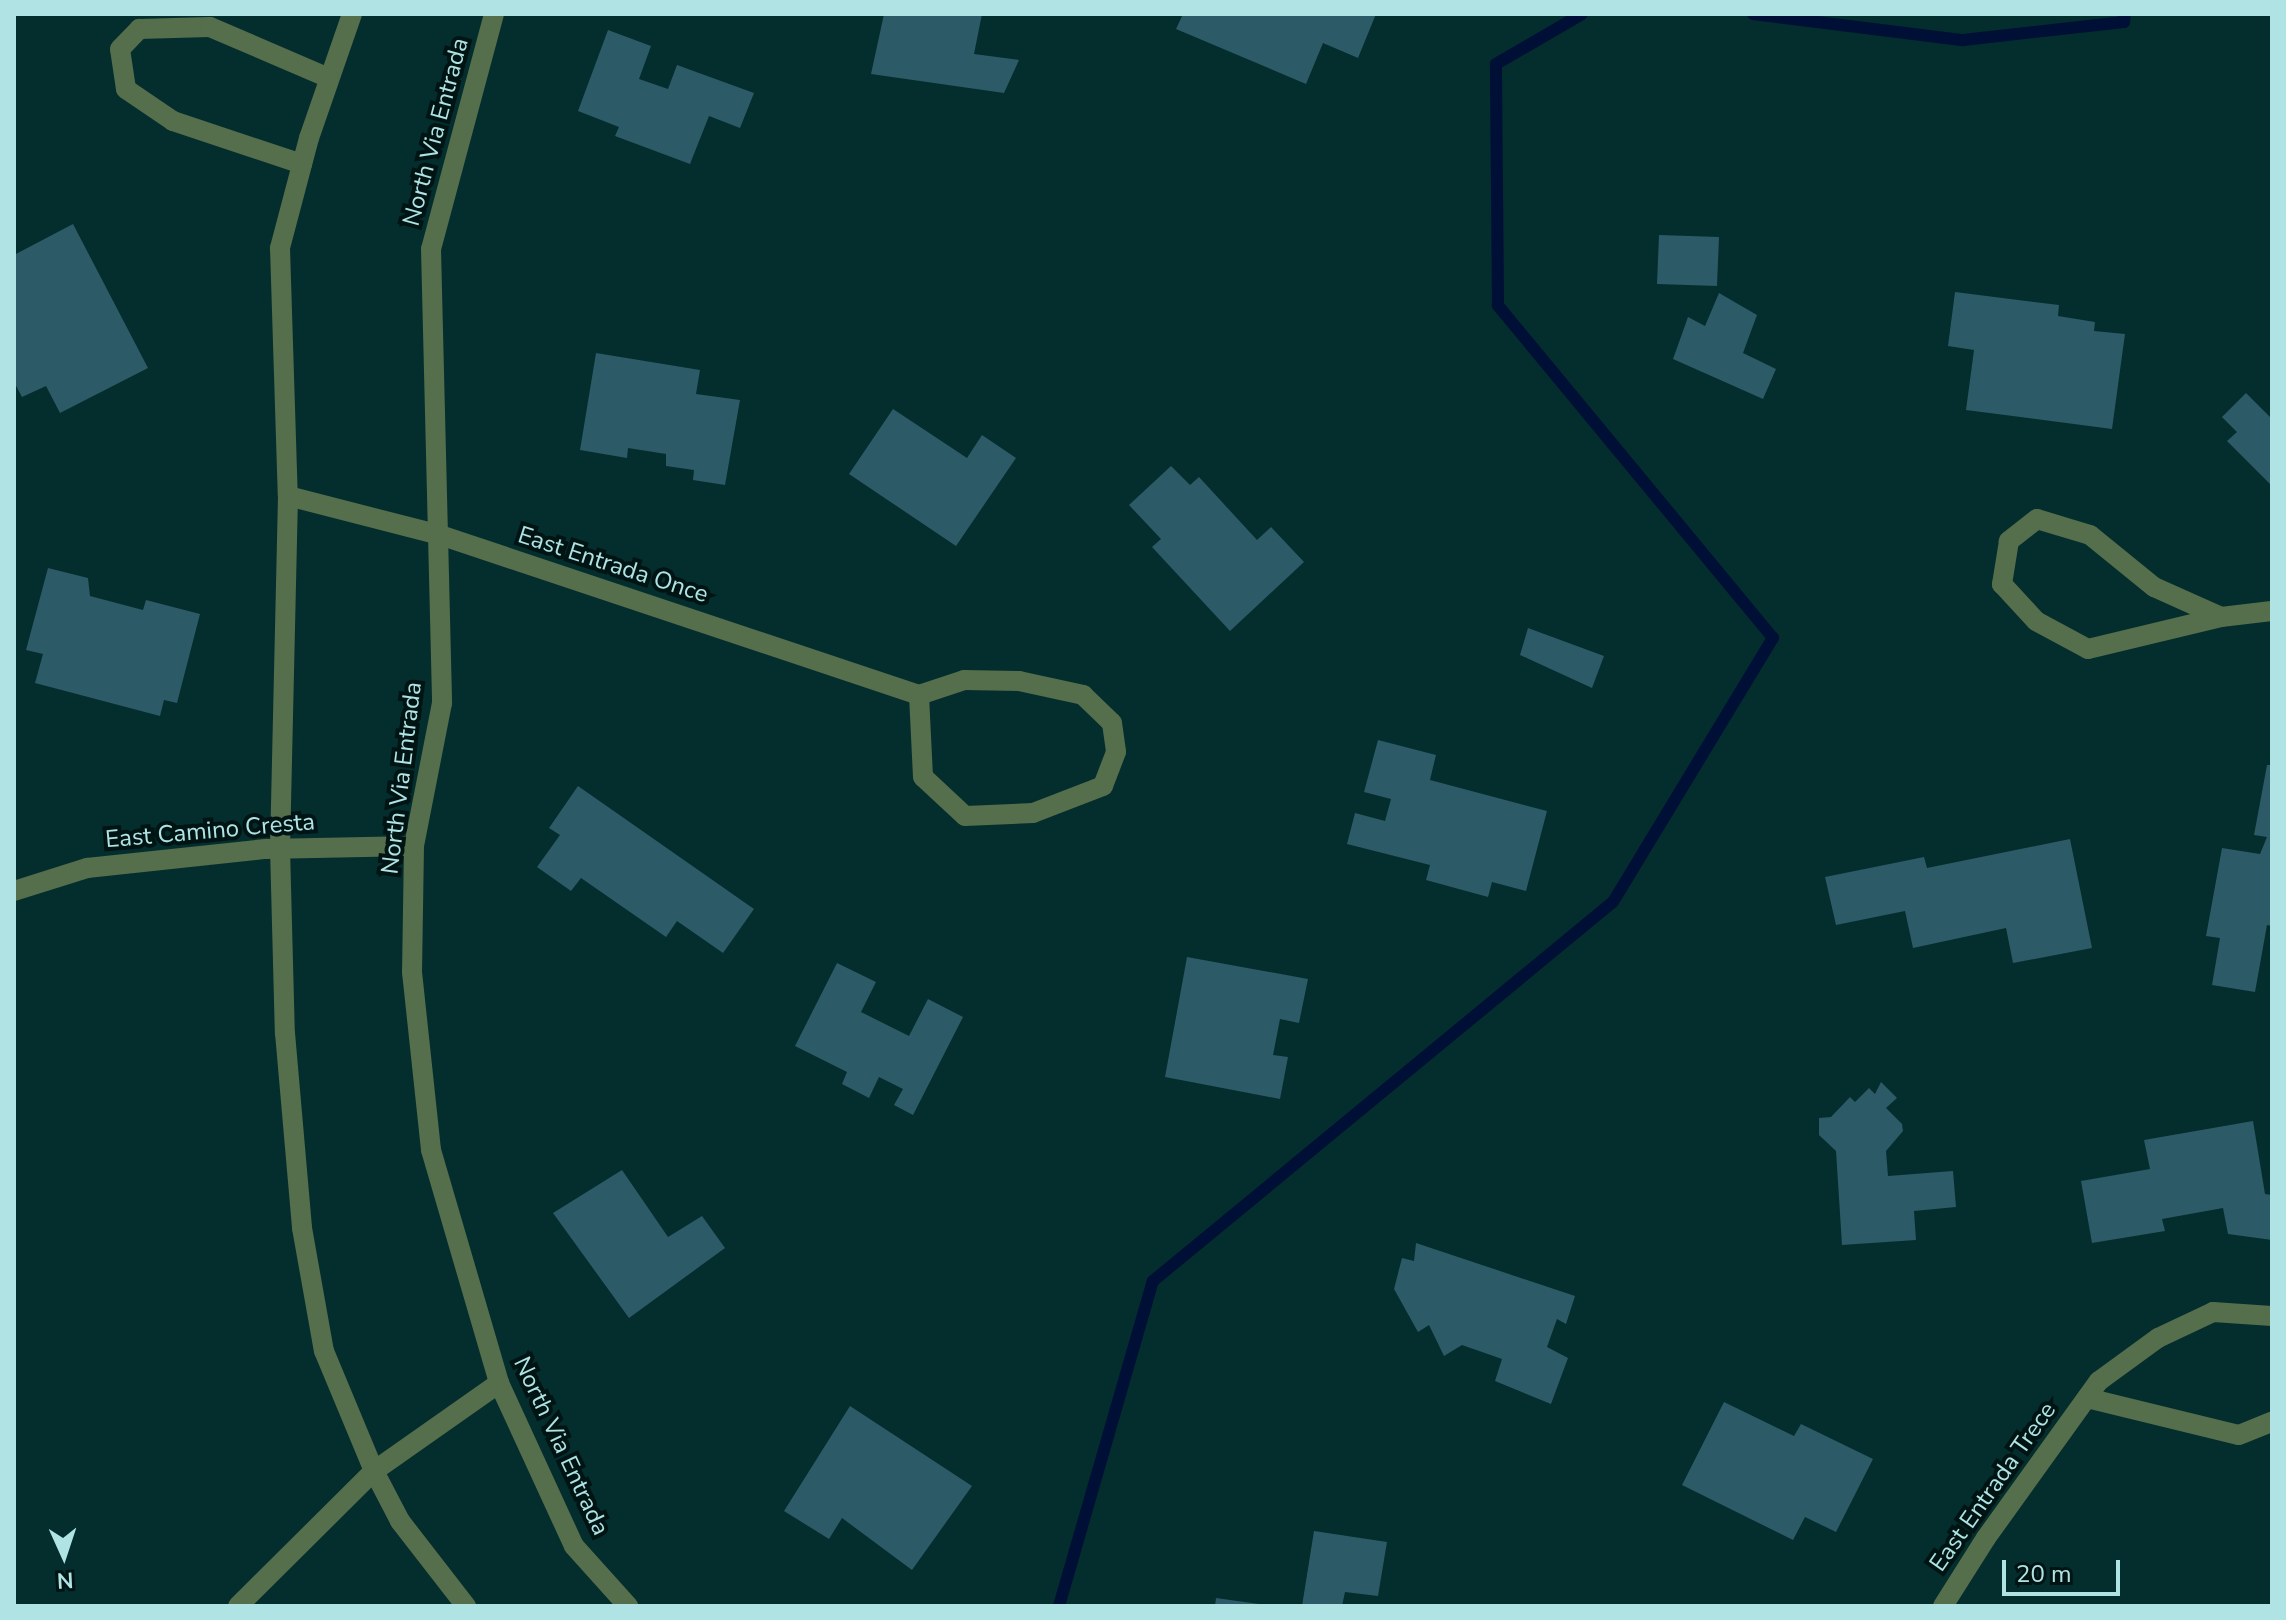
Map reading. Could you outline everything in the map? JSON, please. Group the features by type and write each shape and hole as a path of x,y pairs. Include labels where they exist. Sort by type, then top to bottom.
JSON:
{"street":[{"path":"352,14 302,164 280,248 288,496 280,848 285,1033 302,1228 324,1351 374,1471 400,1521 466,1606"},
{"name":"North Via Entrada","path":"494,14 431,249 442,703 414,846 412,972 431,1150 499,1383 574,1546 628,1606"},
{"path":"302,164 173,121 126,89 120,49 139,29 210,27 329,78"},
{"name":"East Entrada Once","path":"288,496 440,535 919,695"},
{"path":"2221,617 2154,587 2090,535 2037,519 2009,541 2002,584 2036,621 2088,649 2221,617 2272,611"},
{"path":"964,680 1019,681 1083,695 1112,723 1116,752 1103,786 1033,813 965,816 923,777 919,695 964,680"},
{"name":"East Camino Cresta","path":"14,891 87,868 280,848 414,846"},
{"name":"East Entrada Trece","path":"1943,1606 1986,1538 2099,1381 2158,1338 2213,1312 2272,1316"},
{"path":"238,1606 374,1471 499,1383"},
{"name":"East Entrada Trece","path":"2087,1398 2239,1435 2272,1422"}],"building":[{"path":"884,14 982,14 974,54 1019,60 1004,93 871,74"},
{"path":"1183,14 1376,14 1358,58 1323,43 1306,84 1176,29"},
{"path":"608,30 651,46 639,79 668,89 677,65 754,93 740,128 709,116 690,164 615,136 619,127 578,111"},
{"path":"73,224 148,368 60,413 46,386 22,397 14,382 14,255"},
{"path":"1659,235 1719,237 1717,286 1657,284"},
{"path":"1955,292 2059,305 2058,316 2095,322 2094,331 2125,334 2112,429 1966,410 1974,350 1948,346"},
{"path":"1719,293 1757,315 1743,353 1776,369 1763,399 1673,359 1688,317 1705,326"},
{"path":"596,353 700,370 696,394 740,400 725,485 693,480 694,470 666,466 666,454 628,448 627,458 580,450"},
{"path":"2246,393 2272,419 2272,486 2227,441 2237,432 2222,417"},
{"path":"893,409 967,458 982,435 1016,458 956,546 849,474"},
{"path":"1171,466 1190,485 1199,477 1257,540 1271,527 1304,562 1230,631 1152,547 1161,539 1129,505"},
{"path":"48,568 88,578 90,596 143,610 146,600 200,614 177,703 164,700 160,716 35,683 43,654 26,650"},
{"path":"1528,628 1604,656 1592,688 1520,655"},
{"path":"1378,740 1436,755 1430,780 1547,811 1526,891 1492,882 1488,897 1426,880 1430,865 1347,844 1355,813 1385,821 1391,799 1364,792"},
{"path":"2267,765 2272,765 2272,926 2267,925 2255,992 2212,985 2220,938 2206,936 2222,848 2260,854 2267,837 2254,835"},
{"path":"578,786 754,909 723,953 677,921 666,937 581,878 571,891 537,867 560,835 549,828"},
{"path":"2070,839 2092,948 2013,963 2006,928 1913,948 1905,911 1836,925 1825,877 1924,857 1927,868"},
{"path":"1187,957 1308,979 1299,1023 1280,1019 1273,1055 1288,1057 1280,1099 1165,1077"},
{"path":"837,963 876,982 861,1012 909,1036 928,999 963,1017 913,1115 894,1105 903,1089 879,1077 869,1098 842,1084 847,1072 795,1046"},
{"path":"1881,1082 1897,1098 1886,1108 1902,1124 1903,1131 1886,1151 1888,1176 1953,1171 1956,1207 1914,1211 1916,1240 1842,1245 1836,1151 1819,1135 1819,1118 1831,1117 1850,1097 1855,1102 1869,1088 1875,1094"},
{"path":"2253,1121 2265,1194 2272,1195 2272,1240 2228,1234 2223,1208 2162,1219 2165,1231 2092,1243 2081,1181 2150,1169 2144,1140"},
{"path":"622,1170 668,1237 702,1216 725,1248 629,1318 553,1213"},
{"path":"1416,1243 1575,1296 1566,1324 1557,1319 1547,1347 1568,1358 1551,1404 1495,1381 1502,1359 1462,1345 1444,1356 1429,1325 1418,1332 1394,1289 1402,1258 1414,1261"},
{"path":"1724,1402 1794,1436 1801,1424 1873,1459 1836,1532 1805,1517 1793,1540 1682,1485"},
{"path":"850,1406 972,1486 912,1570 842,1518 829,1539 784,1511"},
{"path":"1314,1531 1387,1542 1378,1596 1345,1592 1342,1606 1302,1606"},
{"path":"1216,1598 1259,1604 1259,1606 1215,1606"}],"waterway":[{"path":"1059,1606 1153,1281 1613,902 1773,638 1498,305 1496,64 1582,14"},
{"path":"1753,14 1963,40 2124,22 2125,14"}]}
